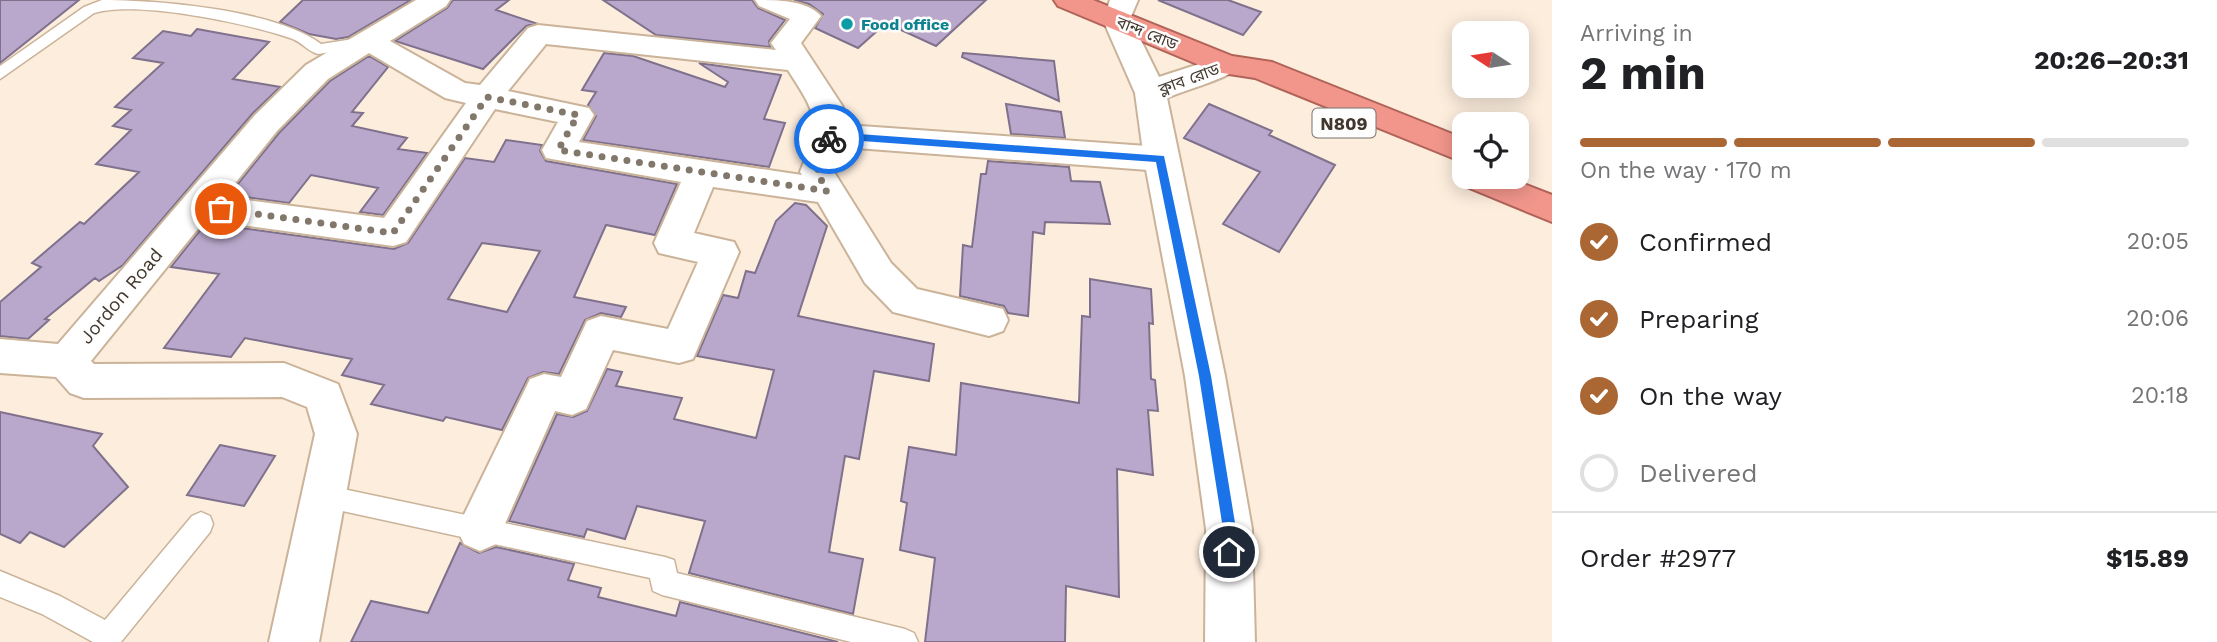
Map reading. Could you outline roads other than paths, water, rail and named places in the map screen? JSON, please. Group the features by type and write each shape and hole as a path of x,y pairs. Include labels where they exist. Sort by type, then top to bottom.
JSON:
{"highway":[{"name":"বান্দ রোড","path":"1068,0 1121,10 1227,65 1252,85 1452,168"},
{"name":"বান্দ রোড","path":"1227,65 1261,69 1452,147"},
{"path":"1529,178 1552,187"},
{"path":"1503,189 1552,209"}],"street":[{"name":"Jordon Road","path":"294,642 336,434 324,396 285,380 84,381 67,361 266,123 317,72 436,0"},
{"path":"769,0 807,16 786,43 827,107 831,135 817,172 878,273 906,300 989,320"},
{"name":"ক্লাব রোড","path":"1121,10 1152,93 1161,159 1205,376 1229,529 1230,642"},
{"path":"197,206 393,233 487,97 538,34 798,62"},
{"path":"369,41 456,91 578,115 558,150 827,191"},
{"name":"ক্লাব রোড","path":"1152,93 1181,79 1227,65"},
{"path":"831,135 1161,159"},
{"path":"481,529 544,391 572,397 601,332 679,347 721,253 672,243 702,174"},
{"path":"0,356 67,361"}],"lane":[{"path":"0,74 89,10 115,3 138,1 271,26 301,36 318,49 369,41"},
{"path":"324,495 665,569 662,582 905,642"},
{"path":"0,584 51,606 107,639 201,524"}],"place":[{"name":"Food office","path":"847,24"}]}
